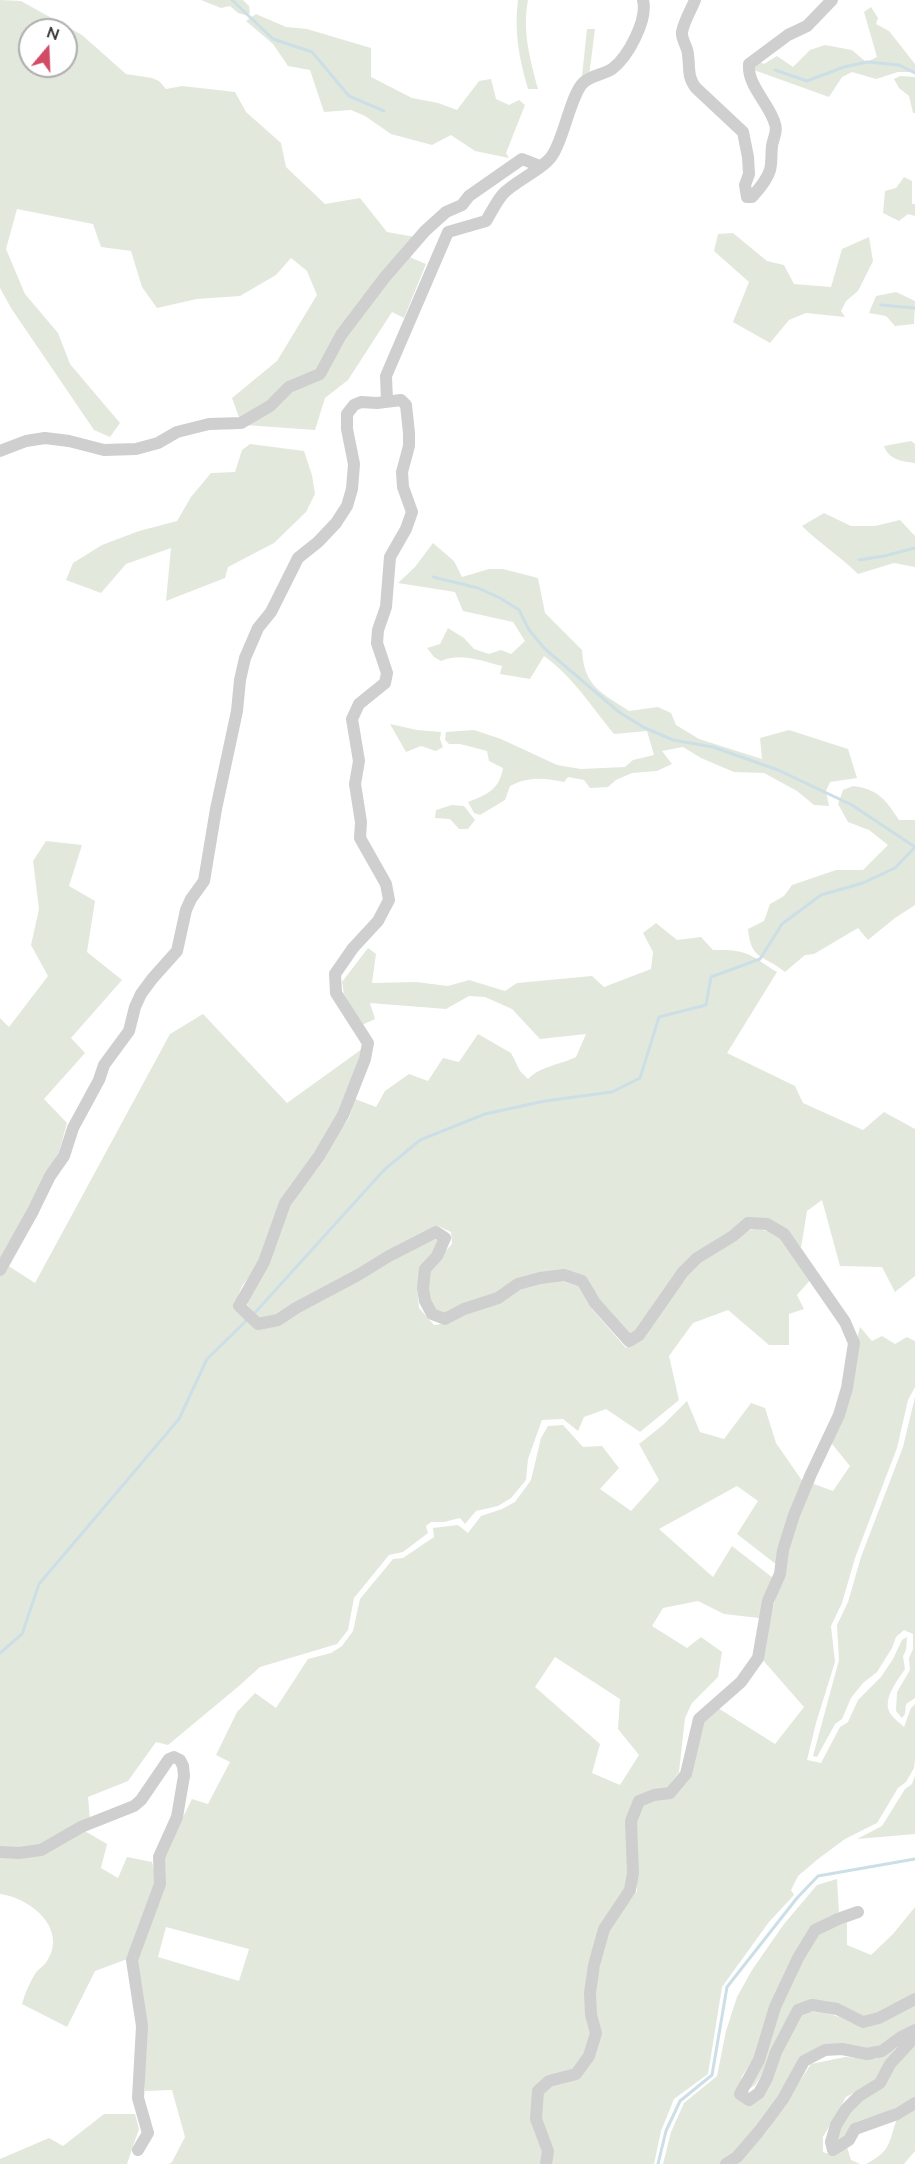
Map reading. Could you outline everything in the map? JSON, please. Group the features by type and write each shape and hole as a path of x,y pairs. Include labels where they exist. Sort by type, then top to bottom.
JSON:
{"street":[{"path":"387,401 386,376 448,232 486,221 503,194 552,156 577,92 584,82 610,70 621,60 638,32 643,0"},
{"path":"695,0 682,31 688,55 688,73 691,82 743,132 749,174 745,193 747,197 752,197 766,180 771,169 776,124 752,82 748,71 749,64 788,35 807,26 832,0"},
{"path":"0,451 26,441 45,438 69,441 104,450 136,449 158,443 177,432 209,424 241,423 270,406 289,387 320,374 341,334 372,294 425,231 446,212 462,205 470,196 522,159 540,166"},
{"path":"0,1270 50,1176 64,1156 73,1128 99,1080 104,1065 129,1031 141,994 177,951 186,910 204,881 245,658 258,628 271,612 298,558 336,523 347,506 352,489 354,464 346,414 354,405 362,402 401,400 406,405 409,446 402,472 403,487 412,512 406,529 390,557 386,607 378,630 377,644 387,673 385,683 359,704 352,719 359,761 355,784 361,822 360,838 386,884 389,900 378,921 352,948 336,974 336,993 368,1043 365,1059 343,1115 319,1156 285,1203 264,1262 239,1306 258,1324 278,1320 389,1256 436,1232 445,1238 437,1256 425,1269 423,1288 425,1301 432,1314 445,1319 464,1309 498,1298 518,1284 564,1275 582,1281 595,1303 629,1341 639,1335 683,1272 696,1258 733,1236 748,1223 767,1224 784,1234 845,1322 854,1343 847,1388 839,1415 811,1474 783,1550 780,1574 768,1601 758,1658 741,1682 699,1719 686,1774 670,1793 654,1795 639,1801 631,1821 633,1873 630,1890 604,1929 594,1965 590,1993 591,2015 596,2033 589,2056 576,2074 549,2082 538,2091 536,2119 548,2151 546,2164"},
{"path":"0,1852 19,1853 41,1850 81,1827 134,1806 141,1800 169,1759 174,1757 180,1760 183,1766 184,1776 177,1817 159,1857 160,1884 132,1960 142,2026 138,2098 148,2133 138,2150"},
{"path":"858,1912 815,1930 798,1958 775,2007 759,2060 740,2094 749,2100 759,2092 767,2078 776,2052 798,2010 812,2005 837,2009 863,2022 879,2019 915,1999"},
{"path":"726,2164 737,2157 761,2129 783,2099 804,2061 825,2050 842,2049 867,2054 882,2051 915,2030"},
{"path":"915,2037 890,2064 880,2083 859,2096 846,2109 833,2133 831,2142 833,2150 849,2140 855,2129 897,2114 915,2103"}],"shaded area":[{"path":"0,0 21,1 52,18 18,18 18,78 78,78 78,33 126,74 152,78 159,81 166,89 182,86 235,92 246,112 281,143 286,167 325,204 360,198 387,232 415,237 317,373 240,420 232,398 277,361 317,295 307,271 291,258 276,275 240,296 197,299 157,308 142,287 131,251 101,247 93,224 17,209 6,249 25,294 58,333 70,364 120,423 110,437 94,430 11,308 0,288"},
{"path":"201,0 243,0 249,6 250,13 245,15 238,13 230,6 221,8"},
{"path":"518,0 528,0 526,34 538,89 528,89 522,67 517,34"},
{"path":"871,7 878,18 876,24 889,31 915,64 915,72 898,72 876,79 852,72 842,77 829,97 751,69 758,61 764,64 777,56 793,67 810,50 825,45 852,50 866,62 877,57 864,12"},
{"path":"256,14 286,27 307,29 371,48 371,77 412,98 438,103 457,110 479,81 491,79 496,99 509,105 519,100 525,105 506,153 509,158 475,151 451,135 432,145 391,134 365,116 351,110 324,112 310,70 288,66 273,44 246,21"},
{"path":"587,29 595,29 589,76 582,76"},
{"path":"900,76 915,77 915,113 913,113 909,96 899,88 894,79"},
{"path":"904,177 912,181 912,204 915,204 915,216 908,214 899,221 883,213 885,191 896,188"},
{"path":"733,233 767,261 784,265 794,284 831,287 842,249 869,237 873,261 858,291 846,301 841,311 845,317 806,313 789,320 770,343 733,322 749,282 714,251 718,234"},
{"path":"407,256 426,264 404,318 392,312 348,380 325,398 315,430 245,425 290,389 323,375 345,334"},
{"path":"896,292 915,301 914,324 895,326 886,316 869,313 876,296"},
{"path":"911,441 915,444 915,463 892,457 884,446"},
{"path":"250,444 304,451 312,475 315,494 306,512 274,543 228,567 225,578 166,601 171,548 126,564 101,593 66,580 73,563 102,545 139,531 177,521 191,497 211,473 235,472 242,450"},
{"path":"824,513 851,526 875,526 900,520 915,536 915,567 894,563 858,574 802,526"},
{"path":"433,543 454,561 462,577 489,569 503,569 538,578 545,613 582,650 583,662 590,681 602,693 629,711 658,707 671,713 676,725 699,739 762,759 760,738 789,730 848,749 857,778 830,782 826,791 829,806 814,805 797,791 764,773 734,772 701,758 683,747 662,751 672,764 657,771 632,773 616,780 608,787 590,788 584,780 568,777 564,782 543,779 523,781 510,786 505,800 480,815 474,813 468,802 492,790 499,781 503,768 489,761 487,751 460,744 449,744 445,740 446,732 474,730 501,739 557,765 581,769 625,767 633,760 654,755 647,731 614,734 573,683 544,656 530,679 500,674 502,666 479,660 456,657 441,661 434,657 427,648 440,644 448,628 464,638 474,649 489,654 501,650 511,654 525,641 513,622 463,611 455,592 398,583 415,567"},
{"path":"390,724 441,732 440,739 443,747 436,751 421,746 406,752"},
{"path":"853,786 875,793 890,807 899,820 915,820 915,905 868,940 858,928 814,954 805,955 785,972 755,952 748,929 764,921 770,904 784,896 792,885 836,870 863,870 888,845 869,830 848,822 838,804 843,790"},
{"path":"452,805 464,806 475,820 468,829 459,829 450,819 435,818 436,810"},
{"path":"46,841 82,845 69,886 95,901 87,952 122,980 71,1038 85,1053 44,1099 67,1123 59,1152 0,1259 0,1018 9,1027 48,976 31,945 39,909 33,861"},
{"path":"656,923 677,940 701,937 713,950 733,950 747,954 777,972 727,1053 795,1086 803,1103 863,1130 884,1112 915,1129 915,1276 895,1292 882,1267 840,1266 822,1200 807,1211 801,1248 788,1231 767,1221 729,1235 692,1256 639,1330 629,1336 596,1300 565,1273 444,1316 432,1311 427,1300 428,1270 452,1244 451,1232 438,1226 388,1252 277,1317 259,1320 247,1305 251,1289 289,1205 349,1118 355,1099 376,1107 385,1091 409,1074 428,1081 443,1058 459,1062 478,1034 511,1053 520,1071 528,1079 544,1068 576,1057 586,1034 540,1039 512,1009 485,997 469,996 446,1009 370,1003 375,1019 362,1025 344,994 342,982 368,948 376,954 372,983 416,982 448,986 469,980 505,991 517,983 592,976 604,987 651,969 653,952 643,933"},
{"path":"203,1014 287,1103 362,1049 340,1114 295,1186 260,1262 242,1286 234,1306 259,1330 279,1324 393,1259 435,1239 440,1242 417,1286 419,1308 434,1325 450,1323 468,1312 500,1302 523,1288 542,1282 562,1281 578,1286 592,1309 626,1348 645,1335 698,1261 748,1230 758,1229 771,1232 783,1239 811,1279 797,1295 804,1309 789,1314 789,1345 769,1345 728,1310 693,1323 669,1356 679,1400 640,1432 606,1409 584,1417 578,1431 563,1419 542,1420 528,1459 526,1480 511,1498 498,1506 476,1511 465,1524 460,1518 431,1522 426,1526 428,1533 403,1552 389,1555 354,1598 348,1630 337,1644 260,1667 168,1745 156,1742 128,1781 88,1797 90,1820 42,1847 0,1850 0,1275 7,1265 35,1283 170,1034"},
{"path":"860,1327 872,1341 882,1336 895,1344 907,1337 915,1341 915,1387 908,1400 897,1448 855,1558 842,1603 831,1626 835,1662 807,1760 821,1763 840,1727 848,1722 858,1700 881,1677 902,1640 907,1637 903,1656 905,1669 889,1696 888,1708 891,1715 904,1727 911,1708 915,1704 914,1768 906,1782 898,1788 877,1823 845,1839 798,1876 791,1890 794,1895 769,1922 722,1987 708,2074 674,2099 661,2131 654,2164 550,2164 541,2118 542,2093 592,2057 594,1992 608,1929 637,1891 635,1820 642,1803 674,1796 704,1719 718,1708 775,1744 804,1707 761,1658 787,1550 811,1483 833,1491 850,1466 832,1444"},
{"path":"915,1397 915,1698 906,1704 902,1718 896,1711 897,1692 910,1670 909,1658 913,1649 913,1634 904,1630 896,1637 877,1672 863,1683 851,1698 842,1719 835,1724 817,1757 813,1756 839,1660 837,1625 848,1602 861,1557 903,1447"},
{"path":"687,1401 700,1432 724,1439 751,1403 765,1408 776,1443 803,1482 777,1565 737,1534 758,1501 737,1486 659,1529 713,1577 732,1546 773,1578 759,1618 724,1614 698,1601 663,1608 652,1626 687,1648 701,1637 722,1652 718,1677 692,1703 685,1718 679,1772 667,1788 635,1799 628,1884 598,1932 590,2036 585,2056 573,2071 536,2092 544,2152 542,2164 169,2164 185,2137 172,2090 145,2091 136,1960 163,1857 192,1799 208,1804 230,1762 216,1755 237,1712 255,1693 276,1708 308,1659 331,1653 342,1646 353,1631 360,1599 393,1559 403,1558 434,1537 433,1528 458,1525 468,1533 481,1516 515,1502 531,1480 541,1438 548,1426 563,1425 583,1447 602,1446 619,1468 600,1489 631,1511 659,1480 639,1444 663,1425","holes":["555,1657 620,1699 618,1729 639,1755 620,1785 592,1773 600,1744 535,1687","166,1927 249,1949 239,1981 158,1957"]},
{"path":"915,1776 915,1834 857,1839 882,1826 905,1789 912,1784"},
{"path":"83,1830 107,1844 101,1868 118,1878 127,1857 152,1862 157,1884 130,1958 95,1971 67,2027 22,2004 36,1972 46,1963 51,1954 52,1934 47,1922 33,1908 15,1898 0,1894 0,1856 20,1857"},
{"path":"837,1879 839,1912 818,1922 796,1952 754,2058 742,2076 737,2095 749,2103 803,2012 828,2014 852,2023 915,2004 915,2025 883,2048 867,2051 840,2044 801,2061 779,2099 735,2154 721,2164 663,2164 671,2132 684,2103 717,2076 726,2031 737,1997 752,1970 784,1924 817,1885"},
{"path":"915,1907 915,1994 881,2013 864,2016 830,2002 811,2002 798,2007 764,2072 755,2085 747,2090 781,2004 802,1959 819,1932 847,1922 847,1945 871,1955 893,1934"},
{"path":"915,2042 915,2098 889,2111 856,2122 847,2136 836,2144 839,2126 849,2109"},
{"path":"901,2046 876,2081 846,2097 823,2137 823,2152 832,2155 847,2147 851,2160 860,2164 737,2164 766,2133 811,2064 845,2057 876,2059"},
{"path":"915,2107 915,2151 904,2164 866,2164 885,2150 898,2116"},
{"path":"104,2114 135,2114 139,2129 127,2164 0,2164 0,2159 49,2138 63,2146"}],"waterway":[{"path":"232,0 273,39 312,52 349,96 384,111"},
{"path":"775,70 807,81 844,67 867,62 899,65 915,73"},
{"path":"881,305 915,308"},
{"path":"859,560 915,548"},
{"path":"252,1316 384,1170 420,1140 485,1114 545,1101 612,1092 640,1078 659,1017 706,1005 711,977 760,959 782,924 821,895 863,883 895,868 915,847 852,805 778,770 713,747 673,740 643,727 619,712 545,649 529,630 519,610 478,588 433,577"},
{"path":"0,1653 22,1634 39,1584 179,1419 207,1359 247,1320"},
{"path":"658,2164 666,2131 680,2101 712,2075 727,1987 797,1898 818,1876 915,1859"}]}
